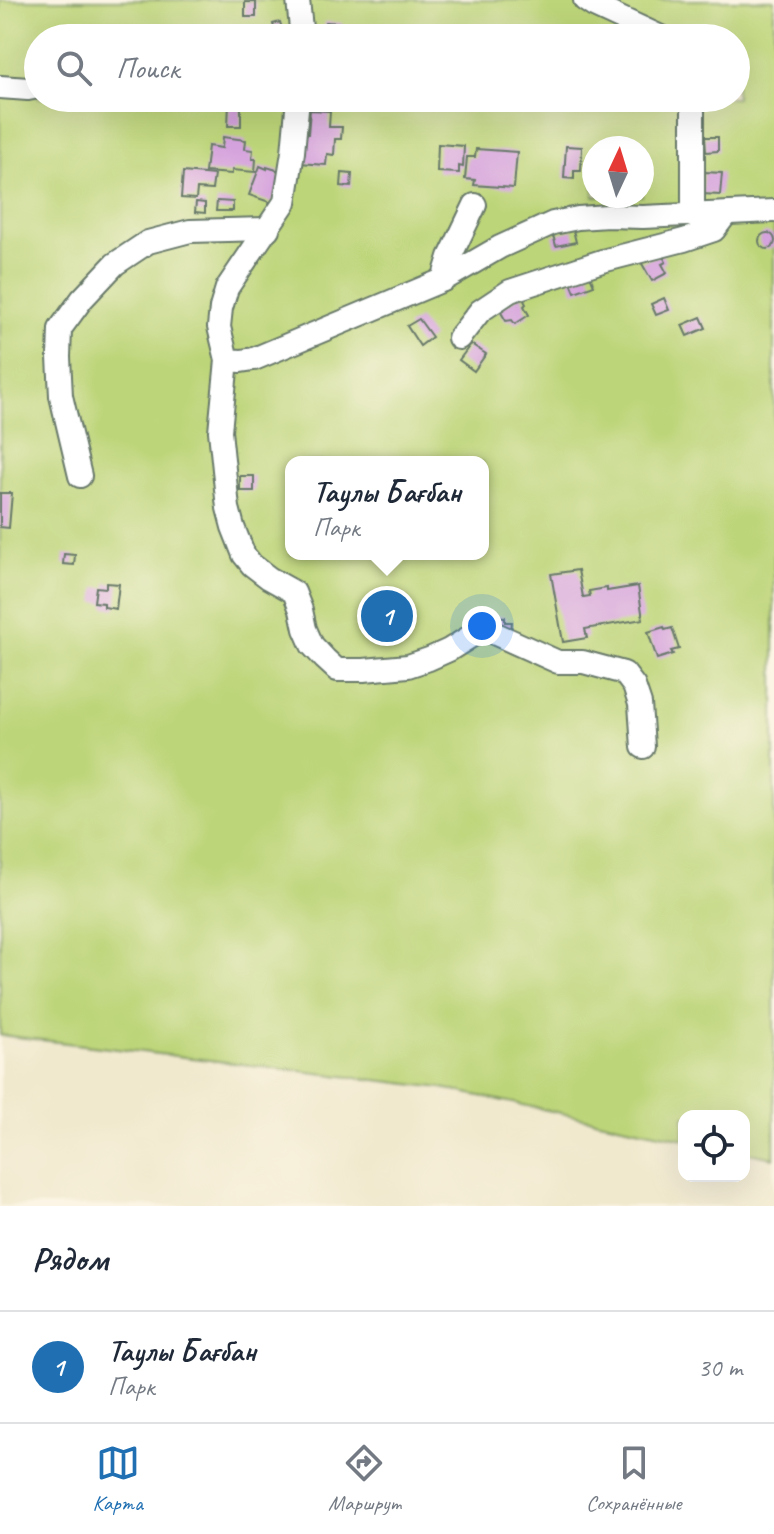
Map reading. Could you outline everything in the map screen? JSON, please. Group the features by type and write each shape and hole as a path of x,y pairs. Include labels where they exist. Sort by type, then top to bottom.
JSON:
{"street":[{"path":"298,0 301,24"},
{"path":"585,0 633,24"},
{"path":"0,87 24,89"},
{"path":"297,112 285,202 227,288 221,308 219,327 227,360 220,431 228,508 244,555 269,578 294,592 312,645 337,670 408,666 449,650 476,633 487,630 558,662 583,662 624,673 634,686 640,704 643,747"},
{"path":"693,112 693,216"},
{"path":"443,280 450,257 475,205"},
{"path":"227,360 254,359 443,280 500,247 553,223 608,216 693,216 774,211"},
{"path":"459,338 480,311 510,291 714,230 726,214"},
{"path":"80,476 61,396 59,357 60,329 82,299 115,264 148,242 190,231 268,229"}],"green space":[{"path":"0,0 774,0 774,1158 750,1153 750,1110 678,1110 678,1138 442,1088 0,1035"}],"building":[{"path":"245,2 256,2 256,17 245,17"},
{"path":"229,112 241,112 241,126 228,126"},
{"path":"310,112 330,112 329,127 342,127 341,139 335,139 334,155 327,154 326,165 299,163 300,134 308,134"},
{"path":"223,137 246,140 245,149 253,150 252,159 256,159 255,172 205,172 208,146 222,148"},
{"path":"705,137 718,137 718,151 706,152"},
{"path":"438,144 464,146 463,167 459,166 459,173 437,172"},
{"path":"566,146 582,147 581,171 574,171 574,179 564,178"},
{"path":"476,149 517,152 514,188 474,185 475,180 465,179 467,157 475,157"},
{"path":"260,166 280,171 278,176 282,178 272,203 249,195"},
{"path":"183,172 214,175 212,190 197,189 196,199 181,198"},
{"path":"704,172 722,173 720,195 702,194"},
{"path":"342,173 352,174 351,187 341,186"},
{"path":"217,201 233,202 233,211 216,211"},
{"path":"196,202 205,203 205,213 195,212"},
{"path":"573,230 576,242 556,246 553,235"},
{"path":"767,233 775,241 767,249 759,241"},
{"path":"662,254 666,262 662,264 667,273 652,281 641,262"},
{"path":"589,273 594,285 575,292 570,280"},
{"path":"521,295 529,315 515,324 512,320 506,321 499,309"},
{"path":"664,298 669,310 656,315 651,304"},
{"path":"701,317 706,328 687,336 682,325"},
{"path":"419,319 432,337 420,346 407,326"},
{"path":"471,344 486,354 474,371 459,360"},
{"path":"240,476 254,476 254,491 240,491"},
{"path":"0,493 12,493 9,528 0,527"},
{"path":"64,554 75,555 74,565 63,564"},
{"path":"578,570 583,597 590,596 589,591 638,586 643,619 585,629 587,638 563,642 551,574"},
{"path":"106,583 119,584 116,609 94,602 96,587 106,588"},
{"path":"490,616 505,617 505,622 512,622 511,631 489,630"},
{"path":"664,627 665,630 672,628 679,649 657,659 648,632"}],"place":[{"name":"Таулы Бағбан","path":"387,616"}]}
